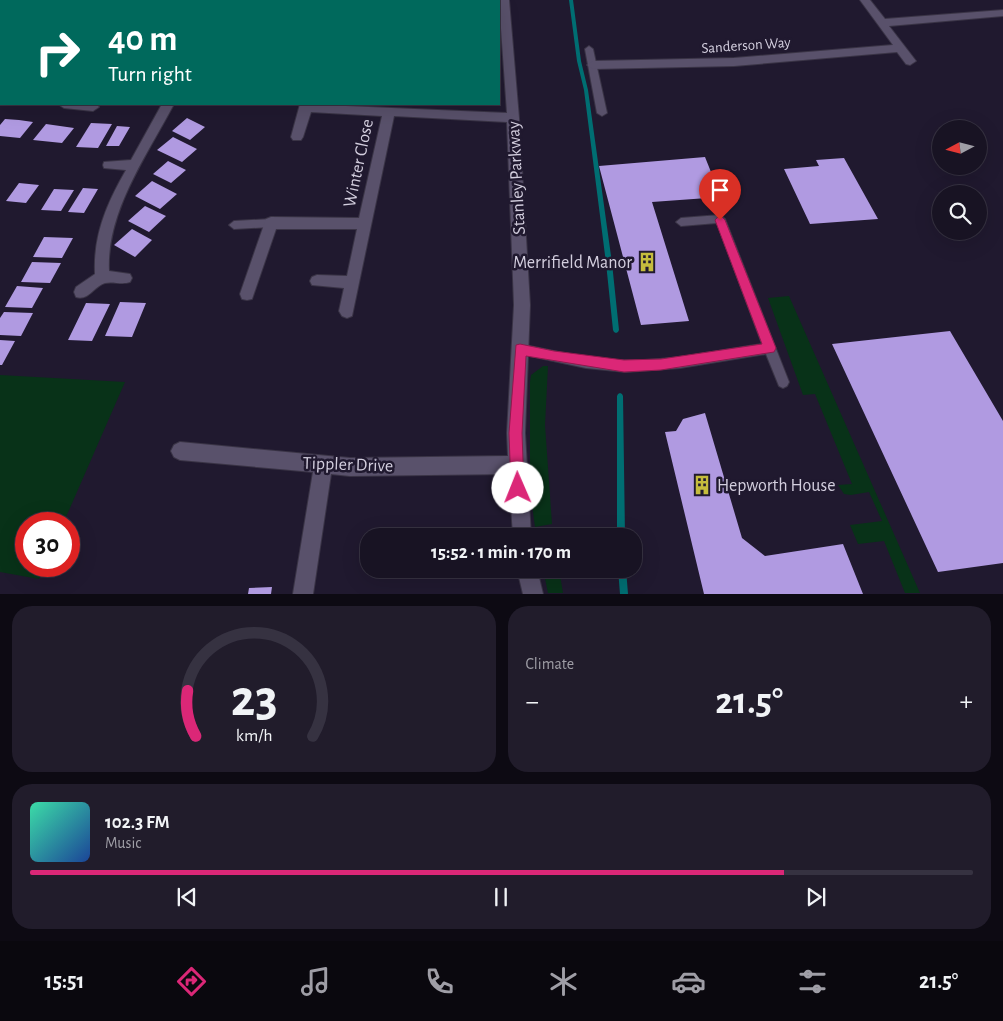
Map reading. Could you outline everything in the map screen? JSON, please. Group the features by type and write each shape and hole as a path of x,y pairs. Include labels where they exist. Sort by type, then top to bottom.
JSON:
{"street":[{"name":"Stanley Parkway","path":"504,0 513,118 522,305 516,433 521,528"},
{"path":"865,0 910,61"},
{"path":"882,23 1003,13"},
{"name":"Sanderson Way","path":"593,66 734,62 901,48"},
{"path":"73,105 92,107"},
{"path":"102,277 101,254 114,203 167,105"},
{"path":"296,137 307,105 310,108 513,118"},
{"name":"Winter Close","path":"347,310 389,111"},
{"path":"109,165 135,165"},
{"path":"247,294 272,223"},
{"name":"Winter Close","path":"272,223 365,224"},
{"path":"81,292 102,277 125,278"},
{"path":"317,281 353,282"},
{"name":"Tippler Drive","path":"180,451 323,465 377,467 517,465"},
{"path":"303,594 323,465"},
{"path":"529,578 533,594"}],"lane":[{"path":"589,49 602,113"},
{"path":"681,222 720,220 783,382"},
{"path":"234,225 272,223"},
{"path":"520,349 624,366 661,364 770,348"}],"green space":[{"path":"789,296 920,593 905,593 884,541 858,544 850,525 882,521 869,492 851,495 844,494 838,485 852,484 815,394 803,395 768,298"},
{"path":"543,366 548,366 545,425 552,524 535,527 530,490 530,382 531,375"},
{"path":"0,375 125,382 68,512 15,512 15,575 0,572"},
{"path":"545,578 560,578 563,593 548,593"}],"building":[{"path":"187,118 205,127 190,140 172,131"},
{"path":"5,119 33,122 20,138 0,136 0,125"},
{"path":"91,123 112,124 98,148 76,147"},
{"path":"46,124 74,128 62,143 33,140"},
{"path":"117,126 130,127 119,146 106,146"},
{"path":"173,137 197,149 182,162 157,150"},
{"name":"Merrifield Manor","path":"705,157 721,197 652,202 689,321 641,325 599,166"},
{"path":"844,158 878,219 810,224 784,169 819,166 816,160"},
{"path":"168,161 186,170 171,183 153,174"},
{"path":"152,181 177,194 160,209 135,196"},
{"path":"19,183 39,185 26,203 6,201"},
{"path":"83,188 98,189 84,213 68,212"},
{"path":"54,189 74,190 61,211 41,210"},
{"path":"145,206 166,216 149,232 128,221"},
{"path":"132,229 152,240 135,257 114,245"},
{"path":"44,237 73,238 62,258 33,257"},
{"path":"32,262 61,263 50,283 21,282"},
{"path":"17,286 43,288 32,308 5,307"},
{"path":"120,302 146,303 132,337 105,336"},
{"path":"86,303 110,304 92,341 68,340"},
{"path":"4,312 33,313 21,336 0,335 0,318"},
{"path":"950,331 1003,421 1003,563 938,572 832,344"},
{"path":"0,340 15,341 2,365 0,365"},
{"name":"Hepworth House","path":"705,413 742,538 765,556 843,544 863,594 704,594 665,432 676,431 683,419"},
{"path":"272,587 271,594 248,594 249,588"}],"waterway":[{"path":"571,0 579,61 586,90 616,330"},
{"path":"620,396 621,528"},
{"path":"623,578 624,594"}],"place":[{"name":"Merrifield Manor","path":"647,262"},
{"name":"Hepworth House","path":"702,485"}],"route":[{"path":"518,488 516,433 520,349 624,366 661,364 770,348 720,220"}]}
